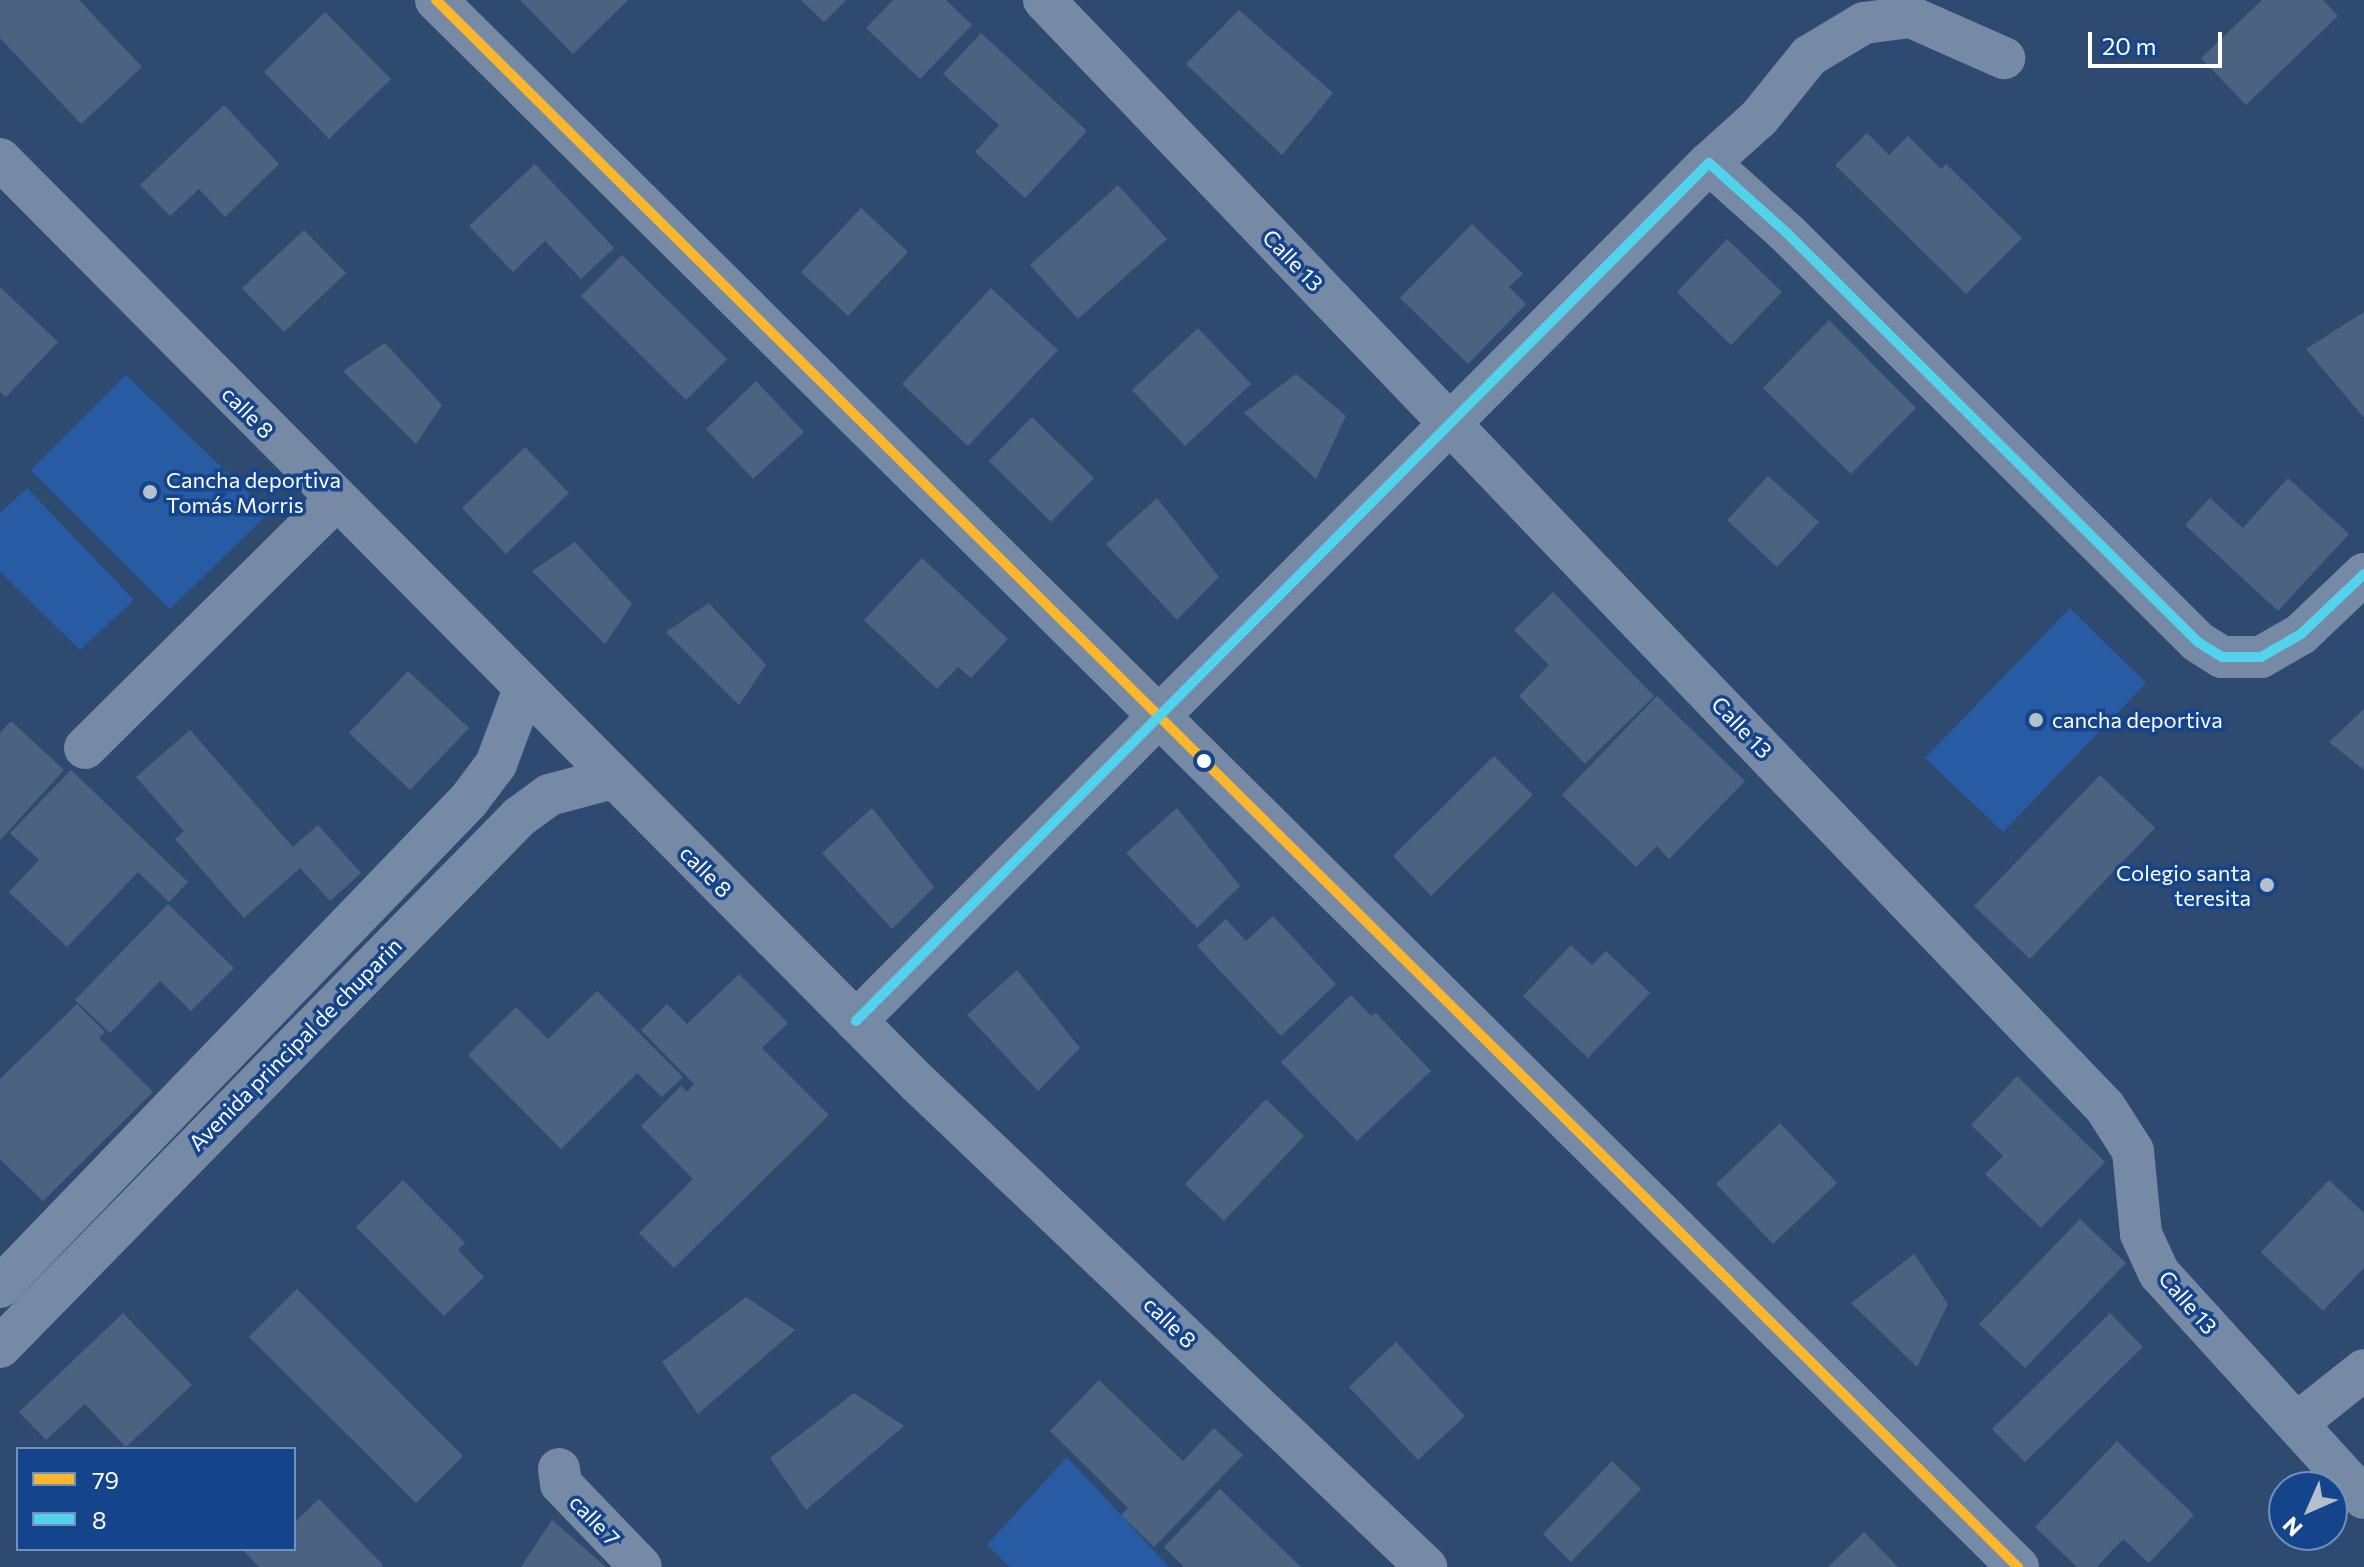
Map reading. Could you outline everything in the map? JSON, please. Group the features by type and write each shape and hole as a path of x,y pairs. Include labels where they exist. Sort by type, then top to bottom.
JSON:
{"street":[{"path":"436,0 2000,1561"},
{"name":"Calle 13","path":"1044,0 2105,1107 2133,1151 2141,1234 2159,1273 2364,1498"},
{"path":"856,1021 1452,425 1709,163 1759,118 1809,56 1864,23 1911,17 2004,58"},
{"name":"calle 8","path":"0,159 856,1021 1426,1567"},
{"path":"1709,163 1788,234 2198,642 2222,657 2261,657 2287,642 2364,574"},
{"path":"85,748 336,500"},
{"name":"Avenida principal de chuparin","path":"0,1287 469,800 496,764 524,689"},
{"name":"Avenida principal de chuparin","path":"0,1347 519,817 549,795 613,778"},
{"path":"2297,1423 2364,1370"},
{"name":"calle 7","path":"559,1469 561,1484 641,1567"}],"shaded area":[{"name":"Cancha deportiva Tomás Morris","path":"126,375 269,513 170,609 31,470"},
{"path":"27,488 134,600 80,650 0,572 0,513"},
{"name":"cancha deportiva","path":"2070,608 2146,683 2003,832 1925,758"},
{"path":"1067,1457 1169,1567 1010,1567 987,1545"}],"building":[{"path":"0,0 79,0 142,67 81,124 0,38"},
{"path":"520,0 628,0 573,54"},
{"path":"801,0 846,0 824,22"},
{"path":"893,0 946,0 972,25 920,79 866,28"},
{"path":"2262,0 2323,0 2338,16 2246,105 2201,58"},
{"path":"1239,10 1333,93 1282,155 1186,64"},
{"path":"325,12 391,79 329,139 264,72"},
{"path":"981,33 1087,131 1025,198 975,152 999,125 943,74"},
{"path":"224,105 279,164 225,217 199,189 170,216 140,185"},
{"path":"1867,133 1889,155 1908,136 1941,169 1946,164 2022,238 1966,294 1835,165"},
{"path":"535,164 614,248 581,279 545,241 513,272 469,226"},
{"path":"1118,185 1167,239 1078,319 1030,265"},
{"path":"861,208 908,252 848,316 801,272"},
{"path":"1472,224 1523,274 1509,287 1526,304 1468,364 1400,298"},
{"path":"304,230 346,273 284,332 242,288"},
{"path":"1727,239 1782,292 1731,345 1677,292"},
{"path":"622,255 727,359 686,400 581,296"},
{"path":"0,287 58,342 6,397 0,392"},
{"path":"991,288 1058,350 968,446 902,384"},
{"path":"2364,312 2364,418 2306,349"},
{"path":"1829,320 1916,408 1851,474 1763,388"},
{"path":"1198,328 1251,384 1185,446 1132,390"},
{"path":"385,343 442,405 416,444 343,371"},
{"path":"1296,374 1346,416 1316,479 1244,413"},
{"path":"756,381 804,432 753,479 706,429"},
{"path":"1032,417 1094,478 1051,522 989,461"},
{"path":"525,447 569,493 506,554 462,508"},
{"path":"1768,476 1819,522 1777,567 1727,520"},
{"path":"2288,478 2349,534 2278,611 2185,525 2210,498 2243,528"},
{"path":"1157,498 1219,577 1177,620 1106,544"},
{"path":"575,542 632,604 605,644 532,571"},
{"path":"922,558 1008,639 971,678 958,667 937,689 864,620"},
{"path":"1553,592 1654,696 1585,764 1519,696 1549,665 1514,630"},
{"path":"709,603 766,665 739,705 666,632"},
{"path":"408,671 469,728 410,790 349,733"},
{"path":"1657,696 1745,781 1669,859 1657,846 1636,867 1562,795"},
{"path":"2364,709 2364,770 2329,742"},
{"path":"11,721 64,770 0,840 0,733"},
{"path":"190,730 293,847 318,825 361,873 330,901 300,868 244,918 175,839 184,831 136,777"},
{"path":"1494,756 1533,795 1431,896 1393,856"},
{"path":"71,770 188,882 169,902 138,872 67,947 9,892 39,860 10,833"},
{"path":"2100,775 2155,828 2030,959 1974,906"},
{"path":"872,808 934,887 892,929 822,853"},
{"path":"1177,808 1240,886 1197,928 1126,853"},
{"path":"168,904 234,968 191,1011 160,981 110,1033 75,1000"},
{"path":"1273,916 1336,984 1281,1036 1197,946 1226,919 1246,941"},
{"path":"1571,945 1592,965 1606,951 1650,993 1588,1058 1523,996"},
{"path":"1017,970 1080,1048 1038,1091 967,1015"},
{"path":"739,974 788,1023 762,1048 829,1115 674,1268 639,1233 693,1179 641,1126 681,1086 687,1092 694,1084 641,1030 667,1004 687,1024"},
{"path":"597,991 683,1077 662,1097 637,1073 561,1149 468,1055 516,1007 548,1039"},
{"path":"1351,995 1371,1016 1376,1013 1431,1071 1357,1141 1281,1062"},
{"path":"77,1004 105,1032 99,1038 153,1092 43,1201 0,1159 0,1079"},
{"path":"2017,1076 2105,1162 2041,1228 1985,1174 2003,1156 1971,1125"},
{"path":"1266,1099 1304,1136 1224,1221 1185,1184"},
{"path":"1780,1123 1837,1183 1773,1244 1716,1184"},
{"path":"403,1180 465,1243 458,1250 484,1277 444,1316 356,1227"},
{"path":"2329,1180 2364,1213 2364,1268 2323,1311 2261,1252"},
{"path":"2080,1219 2126,1263 2025,1368 1979,1324"},
{"path":"1914,1254 1948,1304 1917,1367 1851,1303"},
{"path":"297,1289 463,1456 416,1503 249,1337"},
{"path":"746,1297 795,1330 698,1414 662,1362"},
{"path":"123,1313 192,1385 126,1447 85,1404 46,1440 19,1412"},
{"path":"2110,1313 2143,1347 2025,1462 1992,1429"},
{"path":"1396,1342 1465,1416 1418,1460 1349,1387"},
{"path":"1099,1380 1183,1461 1214,1428 1243,1455 1154,1547 1121,1515 1128,1508 1050,1431"},
{"path":"854,1393 904,1426 806,1510 770,1458"},
{"path":"2117,1441 2194,1515 2149,1563 2123,1539 2097,1567 2077,1567 2035,1527"},
{"path":"1612,1461 1641,1489 1571,1562 1543,1534"},
{"path":"1220,1489 1301,1567 1184,1567 1164,1547"},
{"path":"319,1499 383,1565 259,1567 244,1551 296,1551 296,1521"},
{"path":"552,1520 606,1567 521,1567"},
{"path":"1864,1532 1898,1567 1828,1567"}],"transit line":[{"name":"79","path":"436,0 2018,1567"},
{"name":"8","path":"856,1021 1709,163 1788,234 2198,642 2222,657 2261,657 2301,634 2364,574"}],"place":[{"name":"Cancha deportiva Tomás Morris","path":"150,492"},
{"name":"cancha deportiva","path":"2036,720"},
{"name":"Colegio santa teresita","path":"2267,885"}]}
